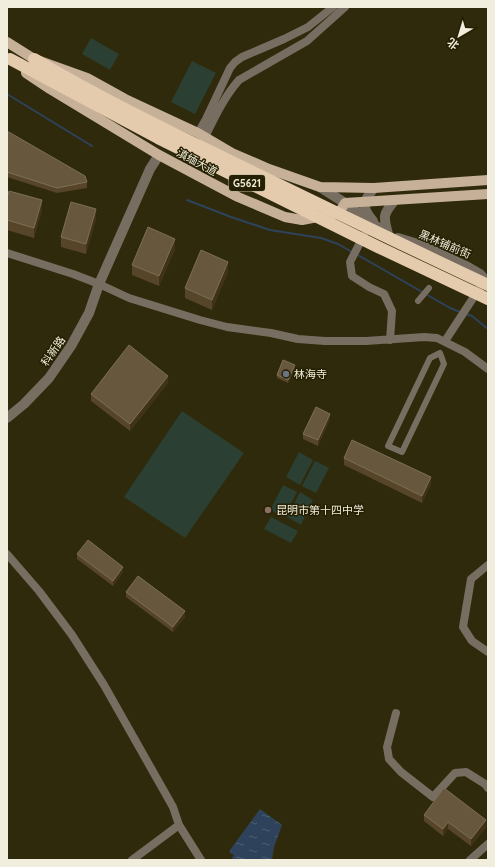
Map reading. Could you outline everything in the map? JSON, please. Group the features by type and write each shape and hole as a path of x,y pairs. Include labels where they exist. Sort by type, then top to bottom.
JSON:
{"highway":[{"name":"G5621","path":"8,59 158,138 378,247 488,299"},
{"name":"G5621","path":"34,59 126,110 180,137 415,251 487,282"}],"main road":[{"path":"7,42 34,59 87,78 125,99 202,135 232,153 320,187 374,188 488,180"},
{"name":"滇缅大道","path":"8,59 24,72 50,89 159,155 238,197 285,217 302,220 339,213"},
{"path":"339,213 346,203 488,194"}],"street":[{"path":"202,135 206,119 230,68 235,62 242,57 308,27 333,7"},
{"path":"202,135 231,89 239,80 307,40 345,7"},
{"name":"科新路","path":"7,418 24,404 49,378 71,346 89,313 99,284 150,169 159,155"},
{"path":"320,187 346,203 388,234"},
{"path":"374,188 366,197 366,214 388,234"},
{"path":"388,234 384,220 387,210 395,200"},
{"path":"339,213 388,234"},
{"path":"368,225 350,262 352,276 369,287 384,294 392,311 390,340"},
{"name":"黑林铺前街","path":"388,234 392,237 421,245 475,270 487,282"},
{"path":"7,253 73,274 129,298 227,327 271,333 298,339 325,341 390,340 424,337 437,338 464,352 488,368"},
{"path":"440,353 444,364 402,452 388,446 430,358 440,353 445,342 470,303 487,282"},
{"name":"科新路","path":"7,410 45,374 66,343 83,310 99,284"},
{"path":"418,301 428,288"},
{"path":"7,554 39,591 68,629 100,678 173,807 178,826 201,860"},
{"path":"488,565 471,579 464,627 472,641 488,652"},
{"path":"396,713 387,747 389,759 401,772 433,797 455,772 466,772 488,788"},
{"path":"132,860 178,826"},
{"path":"470,860 488,844"}],"green space":[{"path":"91,38 119,54 110,70 82,54"},
{"path":"192,61 216,73 195,114 171,102"},
{"path":"182,411 244,453 185,538 124,497"},
{"path":"299,452 313,460 300,485 286,477"},
{"path":"315,461 329,468 316,493 302,486"},
{"path":"283,485 297,492 284,517 270,510"},
{"path":"300,492 313,500 301,525 287,517"},
{"path":"271,517 298,531 291,543 264,529"}],"water":[{"path":"260,809 282,825 274,847 272,860 231,860 234,855 230,853 230,850"}],"building":[{"path":"7,131 85,176 87,182 57,188 7,172"},
{"path":"9,191 42,200 34,228 7,220 7,198"},
{"path":"71,202 96,209 86,244 61,237"},
{"path":"148,227 175,239 159,276 132,265"},
{"path":"201,250 228,262 212,300 185,288"},
{"path":"129,345 168,376 130,424 91,394"},
{"name":"林海寺","path":"283,360 295,365 288,380 277,375"},
{"path":"316,407 330,414 318,440 303,434"},
{"path":"352,440 431,477 422,496 344,458"},
{"path":"88,540 123,567 113,581 77,554"},
{"path":"138,576 185,611 173,627 126,592"},
{"path":"444,788 486,820 471,839 448,822 443,829 424,815"}],"waterway":[{"path":"7,94 92,146"},
{"path":"187,200 270,230 321,238 338,244 352,252"},
{"path":"356,254 450,308 460,312"},
{"path":"466,314 472,316 488,329"}],"place":[{"name":"林海寺","path":"286,374"},
{"name":"昆明市第十四中学","path":"268,510"}]}
